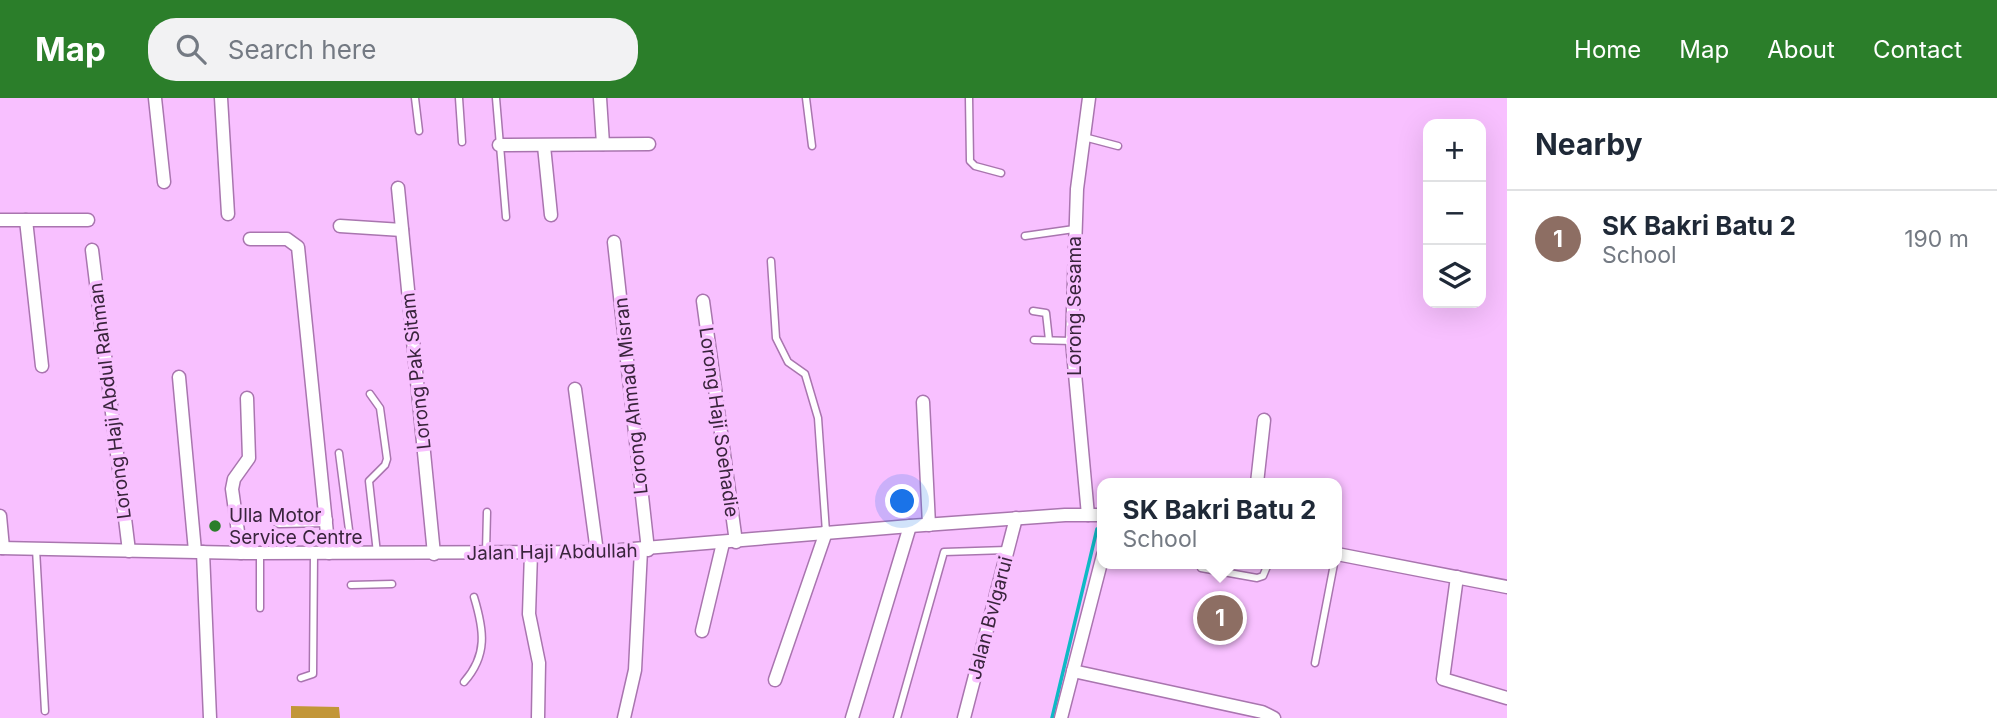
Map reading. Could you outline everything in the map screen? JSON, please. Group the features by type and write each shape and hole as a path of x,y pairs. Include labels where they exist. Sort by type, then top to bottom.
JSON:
{"street":[{"path":"155,98 164,183"},
{"path":"221,98 228,214"},
{"path":"600,98 603,144"},
{"name":"Lorong Sesama","path":"1088,515 1072,341 1074,229 1089,98"},
{"path":"499,145 649,145"},
{"path":"544,146 551,215"},
{"name":"Lorong Pak Sitam","path":"398,188 434,554"},
{"path":"0,220 88,220"},
{"path":"26,220 42,366"},
{"path":"340,226 402,230"},
{"path":"250,239 287,239 298,247 329,553"},
{"name":"Lorong Ahmad Misran","path":"614,243 644,550 635,670 624,718"},
{"name":"Lorong Haji Abdul Rahman","path":"92,250 129,551"},
{"name":"Lorong Haji Soehadie","path":"703,301 730,543"},
{"path":"179,377 199,552 210,718"},
{"path":"575,389 597,552"},
{"path":"241,553 232,489 234,479 249,458 247,398"},
{"path":"923,401 929,525"},
{"path":"1258,478 1264,420"},
{"name":"Jalan Haji Abdullah","path":"1,548 241,553 597,552 1016,518 1097,515"},
{"path":"0,516 1,548"},
{"name":"Jalan Bvlgarui","path":"964,718 1016,518"},
{"path":"279,521 326,520"},
{"path":"852,718 910,526"},
{"path":"775,680 826,533"},
{"path":"702,631 730,543"},
{"path":"531,553 529,614 539,663 538,718"},
{"path":"1342,555 1507,587"},
{"path":"1061,718 1099,569"},
{"path":"1457,577 1443,679 1507,698"},
{"path":"1073,671 1262,712 1274,718"}],"lane":[{"path":"415,98 419,131"},
{"path":"459,98 462,142"},
{"path":"496,98 506,217"},
{"path":"806,98 812,146"},
{"path":"969,98 970,161 975,166 1001,173"},
{"path":"1084,138 1118,146"},
{"path":"1025,236 1074,229"},
{"path":"771,261 776,338 788,362 805,374 818,418 826,533"},
{"path":"1032,311 1046,313 1049,340"},
{"path":"1034,341 1072,341"},
{"path":"370,394 380,408 387,459 369,481 377,553"},
{"path":"339,453 352,553"},
{"path":"485,554 486,512"},
{"path":"36,549 45,711"},
{"path":"897,718 944,552 1008,550"},
{"path":"260,553 260,608"},
{"path":"301,678 313,674 314,553"},
{"path":"1207,569 1257,578 1263,576 1266,569"},
{"path":"1315,663 1333,569"},
{"path":"351,586 392,584"},
{"path":"464,682 478,666 481,657 480,617 474,597"}],"shaded area":[{"path":"291,706 339,707 340,718 291,718"}],"waterway":[{"path":"1052,718 1097,529"}],"place":[{"name":"Ulla Motor Service Centre","path":"215,526"},
{"name":"SK Bakri Batu 2","path":"1220,618"}]}
